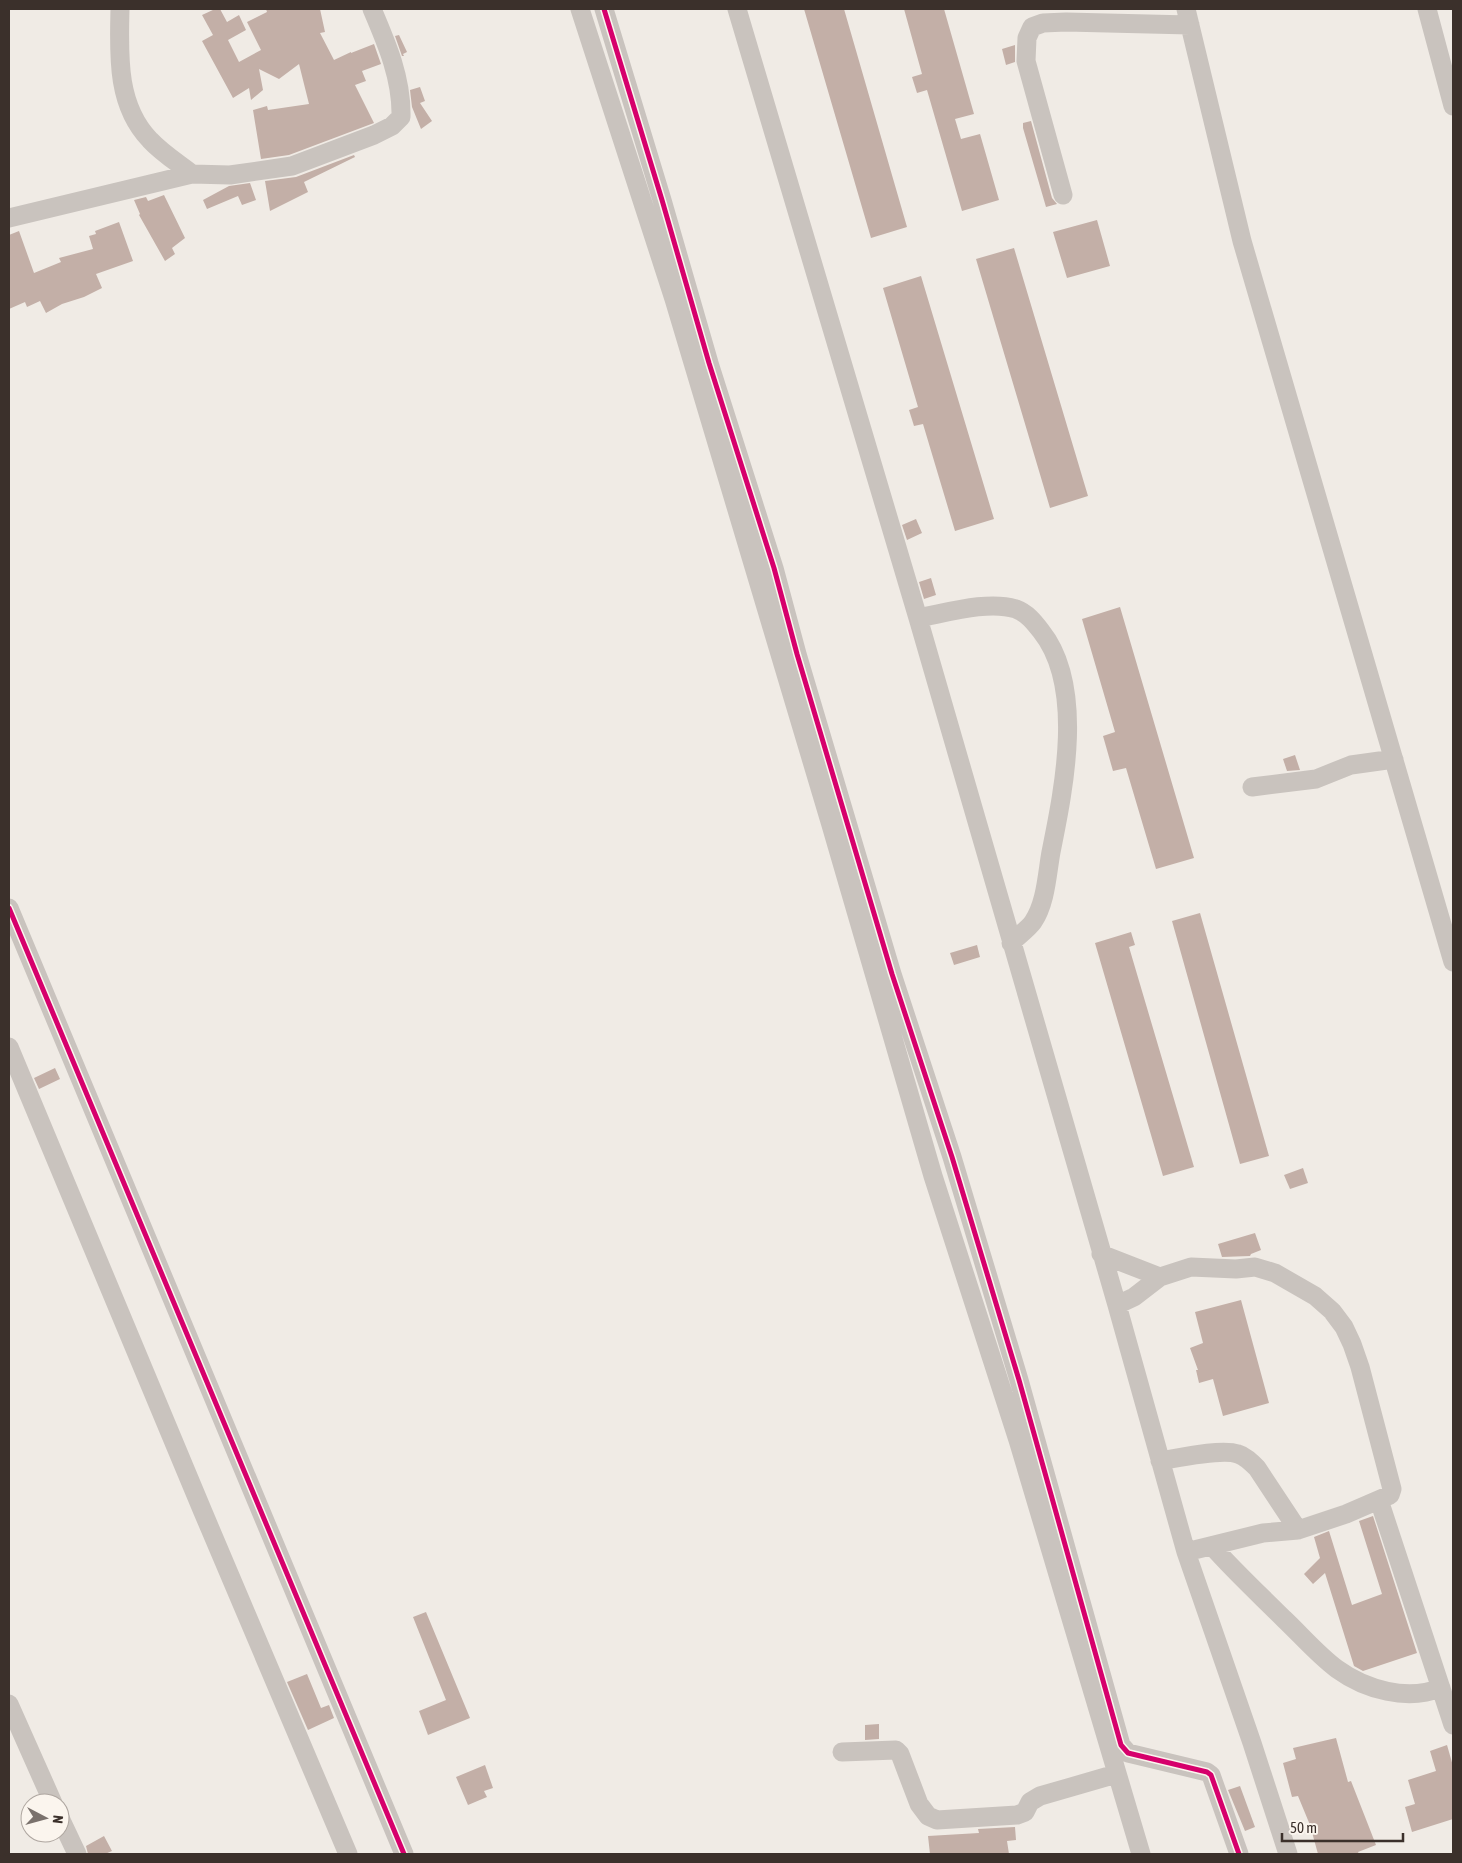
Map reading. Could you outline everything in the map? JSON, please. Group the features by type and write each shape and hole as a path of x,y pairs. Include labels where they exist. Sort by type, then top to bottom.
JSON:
{"street":[{"path":"120,9 119,48 121,81 132,114 138,126 150,141 192,174"},
{"path":"9,218 192,174 230,176 292,166 374,135 397,122 401,117 401,96 390,52 372,9"},
{"path":"580,9 674,299 831,825 933,1176 1018,1440 1141,1854"},
{"path":"604,9 709,363 774,568 800,663 892,974 966,1204 1019,1380 1121,1745 1128,1753 1207,1772 1211,1775 1239,1854"},
{"path":"736,9 918,618 1117,1305 1160,1461 1181,1528 1186,1552 1288,1854"},
{"path":"1426,9 1453,106"},
{"path":"1063,196 1026,61 1027,38 1032,27 1043,23 1188,17 1242,242 1453,962"},
{"path":"918,618 960,610 996,606 1016,609 1032,618 1046,637 1061,667 1066,701 1068,736 1057,824 1042,901 1033,922 1011,943"},
{"path":"1252,787 1316,779 1351,765 1394,759"},
{"path":"9,908 404,1854"},
{"path":"9,1047 206,1522 348,1854"},
{"path":"1101,1254 1160,1277"},
{"path":"1117,1305 1134,1297 1160,1277 1191,1268 1255,1268 1275,1273 1315,1296 1332,1311 1344,1327 1360,1367 1392,1489 1390,1495 1346,1514 1298,1530 1263,1533 1186,1552"},
{"path":"1160,1461 1227,1452 1238,1454 1249,1460 1257,1468 1298,1530"},
{"path":"1379,1500 1453,1725"},
{"path":"1212,1546 1238,1575 1337,1669 1369,1686 1390,1692 1420,1695 1441,1688"},
{"path":"9,1704 49,1793"},
{"path":"842,1752 896,1750 900,1754 919,1804 928,1816 936,1820 1018,1815 1025,1812 1030,1802 1040,1796 1116,1774"},
{"path":"70,1839 77,1854"}],"building":[{"path":"215,9 220,9 227,22 239,15 246,30 228,40 239,62 261,50 247,22 267,12 266,9 320,9 325,32 320,33 334,60 374,44 381,64 362,71 366,81 355,85 374,123 289,155 261,159 253,110 267,106 268,110 309,104 299,64 279,79 259,69 263,90 251,100 249,88 233,98 202,41 213,35 202,15"},
{"path":"804,9 844,9 907,227 871,238"},
{"path":"904,9 944,9 974,114 955,119 961,139 980,134 999,200 962,211 927,90 917,93 912,77 922,74"},
{"path":"399,35 407,52 403,54 404,56 402,56 395,36"},
{"path":"1015,45 1015,62 1006,65 1002,49"},
{"path":"420,87 425,101 420,103 432,121 421,129 412,107 410,90"},
{"path":"1031,121 1052,198 1057,204 1046,207 1023,128 1023,123"},
{"path":"354,155 355,157 304,182 308,192 270,211 265,181 296,177"},
{"path":"250,183 256,200 242,205 238,196 207,209 203,200 229,186"},
{"path":"164,195 185,238 172,248 175,254 165,261 139,215 134,200 146,197 148,201"},
{"path":"1097,220 1110,266 1067,278 1053,232"},
{"path":"119,222 133,261 96,274 102,288 84,297 62,304 46,313 40,301 27,307 25,302 9,309 9,235 19,231 34,273 61,262 59,258 93,249 89,236 96,234 95,231"},
{"path":"1014,248 1088,496 1050,508 976,259"},
{"path":"921,276 994,519 955,531 923,424 914,426 909,410 918,407 883,288"},
{"path":"916,519 922,533 907,540 902,525"},
{"path":"931,578 936,595 924,599 919,582"},
{"path":"1120,607 1194,858 1156,869 1126,768 1113,771 1103,736 1115,732 1082,619"},
{"path":"1295,755 1300,770 1287,771 1283,759"},
{"path":"1200,913 1269,1156 1240,1164 1172,921"},
{"path":"1131,932 1135,945 1129,947 1194,1167 1163,1176 1095,943"},
{"path":"977,945 980,957 954,965 950,953"},
{"path":"55,1068 60,1079 39,1089 34,1078"},
{"path":"1303,1168 1308,1183 1290,1189 1284,1175"},
{"path":"1255,1233 1261,1250 1250,1256 1222,1257 1218,1244"},
{"path":"1241,1300 1269,1403 1223,1416 1213,1379 1199,1383 1196,1370 1198,1370 1190,1348 1203,1343 1195,1312"},
{"path":"1373,1516 1417,1653 1363,1671 1354,1666 1325,1573 1313,1584 1304,1574 1320,1558 1314,1537 1329,1531 1352,1605 1382,1594 1359,1521"},
{"path":"426,1612 470,1718 428,1735 419,1711 446,1700 413,1617"},
{"path":"307,1674 321,1708 329,1705 334,1718 308,1730 287,1682"},
{"path":"879,1724 879,1739 865,1740 865,1725"},
{"path":"1336,1738 1348,1782 1351,1781 1376,1845 1358,1852 1359,1854 1318,1854 1310,1825 1298,1796 1292,1797 1283,1763 1296,1759 1293,1748"},
{"path":"1447,1745 1453,1766 1453,1819 1412,1832 1405,1807 1415,1804 1408,1780 1436,1771 1430,1751"},
{"path":"485,1765 493,1788 484,1791 487,1797 468,1805 456,1777"},
{"path":"1240,1786 1255,1827 1245,1831 1228,1790"},
{"path":"1015,1827 1016,1840 1007,1841 1009,1854 930,1854 928,1836 979,1833 978,1829"},
{"path":"104,1836 112,1851 105,1854 88,1854 86,1846"}],"cycle path":[{"path":"604,9 709,363 774,568 797,654 892,974 952,1157 1019,1380 1121,1745 1128,1753 1207,1772 1211,1775 1239,1854"},
{"path":"9,908 404,1854"}]}
